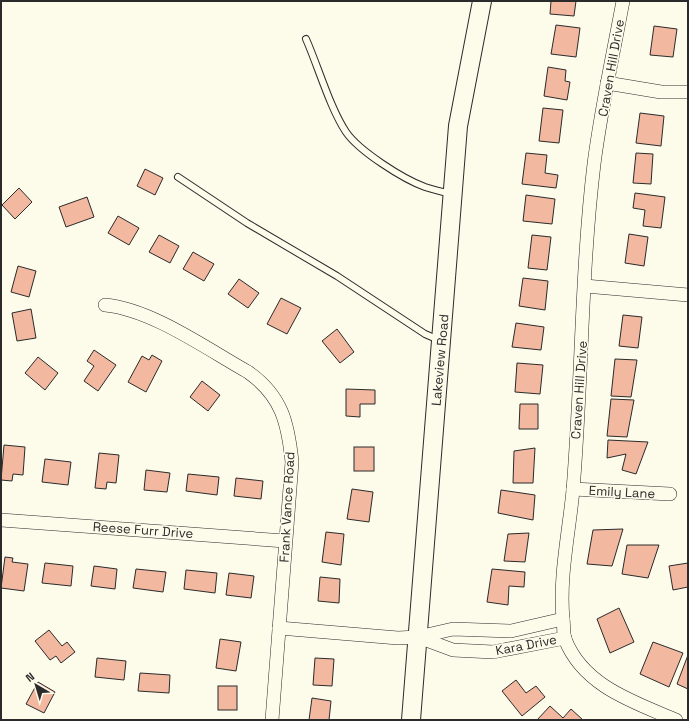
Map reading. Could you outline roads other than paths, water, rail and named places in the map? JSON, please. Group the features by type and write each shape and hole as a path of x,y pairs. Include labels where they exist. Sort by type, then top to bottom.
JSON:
{"main road":[{"name":"Lakeview Road","path":"411,720 458,126 482,1"}],"street":[{"name":"Craven Hill Drive","path":"623,1 607,83 594,164 573,489 564,573 563,619 565,638 577,660 590,675 622,698 676,720"},
{"path":"607,83 661,92 688,92"},
{"path":"585,286 688,295"},
{"name":"Frank Vance Road","path":"105,305 119,306 136,311 248,372 259,379 277,400 285,416 292,462 272,720"},
{"name":"Emily Lane","path":"573,489 670,494"},
{"name":"Reese Furr Drive","path":"1,520 285,541"},
{"name":"Kara Drive","path":"279,628 398,638 418,636 453,629 511,631 563,619"},
{"name":"Kara Drive","path":"418,636 453,650 493,652 565,638"}],"lane":[{"path":"306,39 334,109 345,131 354,142 368,154 421,185 453,194"},
{"path":"178,177 247,223 337,276 425,334 442,341"}]}
